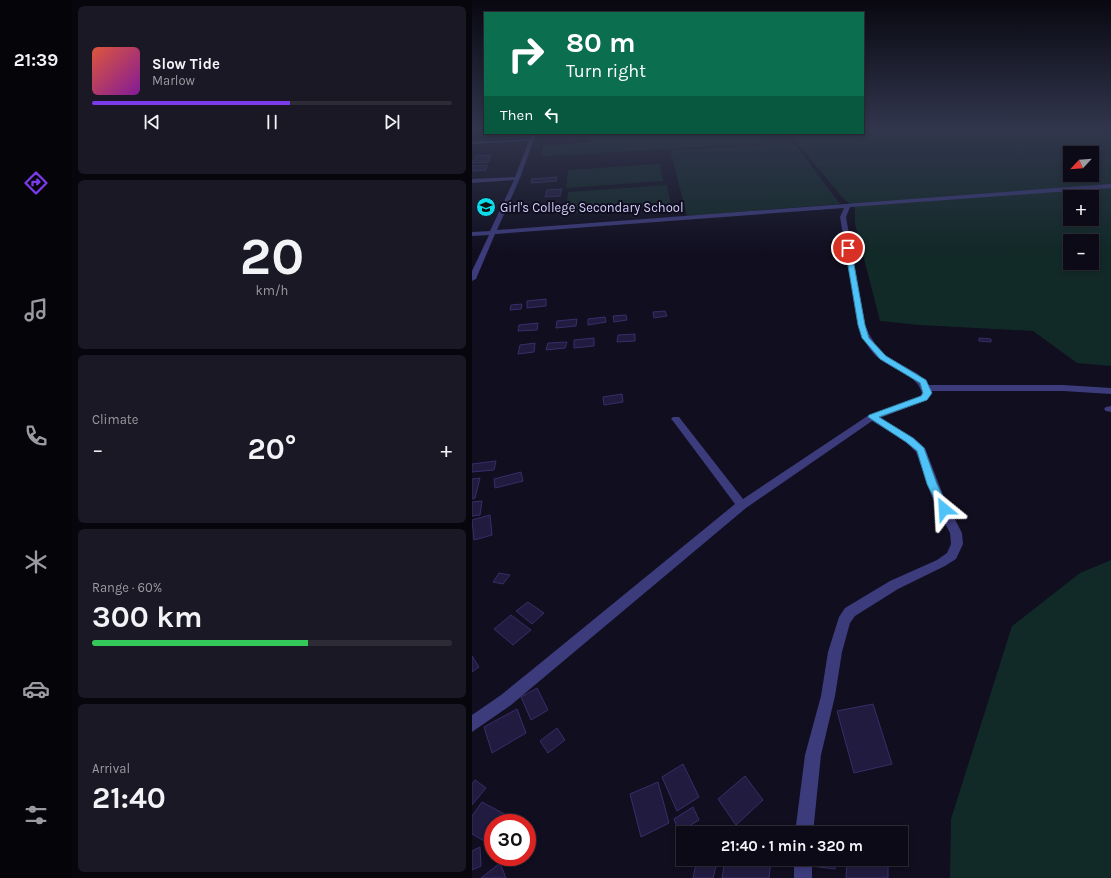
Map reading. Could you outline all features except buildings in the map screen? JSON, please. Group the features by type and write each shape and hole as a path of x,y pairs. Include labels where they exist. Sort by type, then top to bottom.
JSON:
{"street":[{"path":"472,279 519,171"},
{"path":"472,181 517,178"},
{"path":"472,234 1111,186"},
{"path":"472,724 506,700 543,670 742,505 872,417 924,398 927,393 923,382 883,358 866,338 861,325 843,217 848,206"},
{"path":"926,388 1063,388 1111,391"},
{"path":"805,826 813,755 828,696 835,652 844,621 850,612 894,585 941,563 952,556 957,544 956,533 939,500 921,450 910,440 872,417"},
{"path":"676,419 742,505"},
{"path":"803,866 803,878"}],"green space":[{"path":"568,171 661,171 663,181 566,188"},
{"path":"675,171 815,171 840,204 687,216"},
{"path":"820,171 1063,171 1063,182 1099,182 1099,171 1111,171 1111,366 1077,363 1033,331 919,325 880,321 855,224 855,208 843,198"},
{"path":"667,185 671,205 565,214 568,192"},
{"path":"1111,560 1111,878 950,878 951,819 1012,626 1080,573"}],"place":[{"name":"Girl's College Secondary School","path":"486,207"}],"route":[{"path":"848,248 861,325 866,338 883,358 923,382 927,393 924,398 872,417 918,446 921,450 932,484 944,509"}]}
